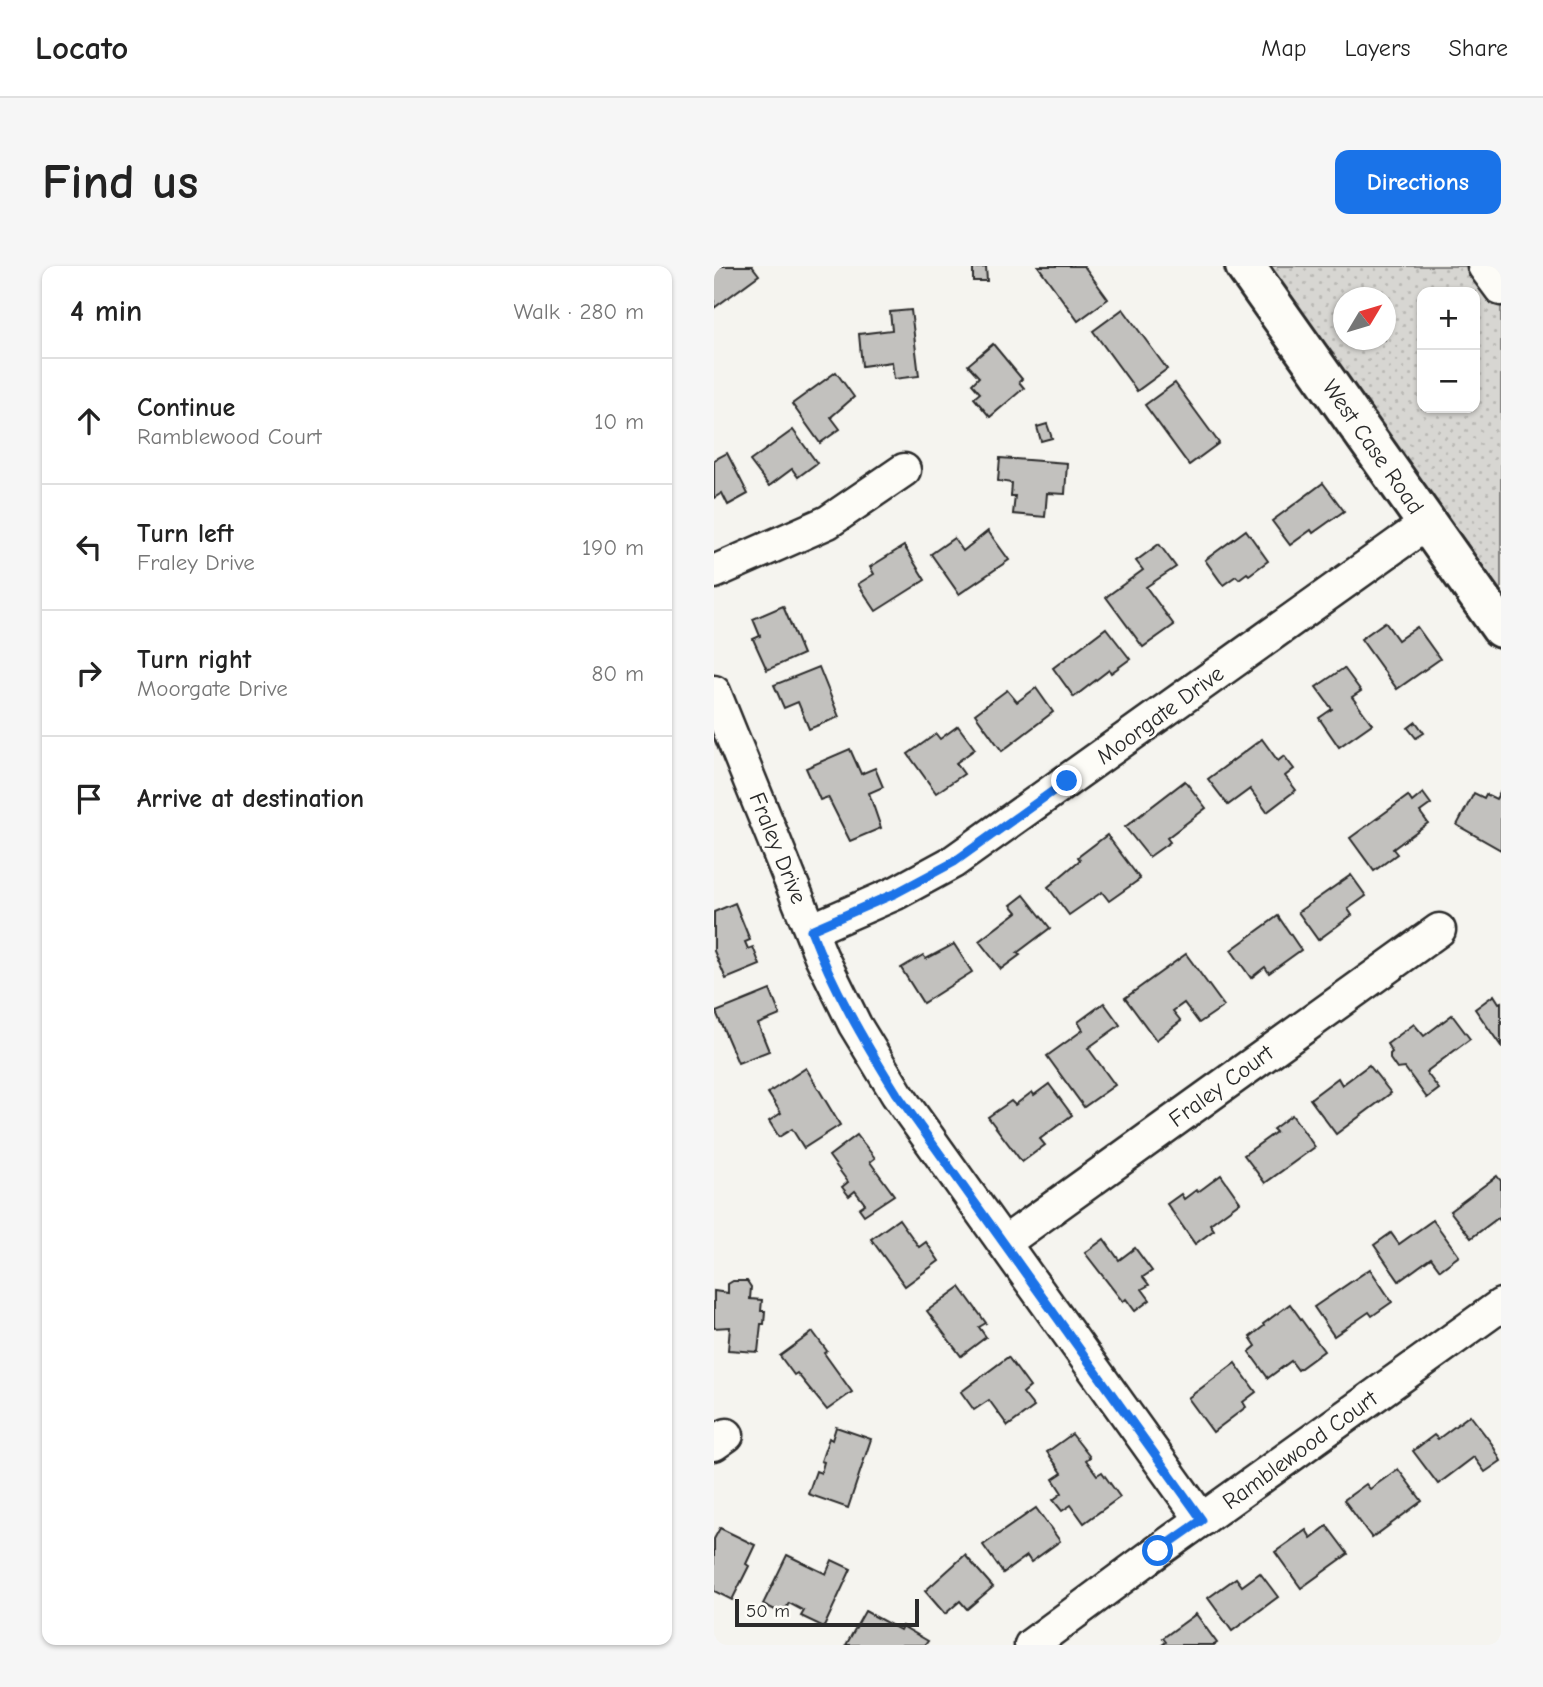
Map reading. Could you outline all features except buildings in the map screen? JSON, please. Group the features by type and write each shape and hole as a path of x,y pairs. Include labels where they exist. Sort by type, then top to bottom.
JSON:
{"main road":[{"name":"West Case Road","path":"1245,266 1501,628"}],"street":[{"path":"1484,266 1501,289"},
{"path":"714,572 828,522 904,470"},
{"name":"Moorgate Drive","path":"811,930 896,893 954,862 1426,524"},
{"name":"Fraley Drive","path":"714,692 821,956 855,1025 897,1094 1202,1520"},
{"name":"Fraley Court","path":"1004,1243 1439,930"},
{"name":"Ramblewood Court","path":"1031,1645 1501,1305"}],"shaded area":[{"path":"1265,266 1474,266 1501,304 1501,591"}],"route":[{"path":"1067,781 954,862 896,893 811,930 855,1025 897,1094 1202,1520 1158,1551"}]}
